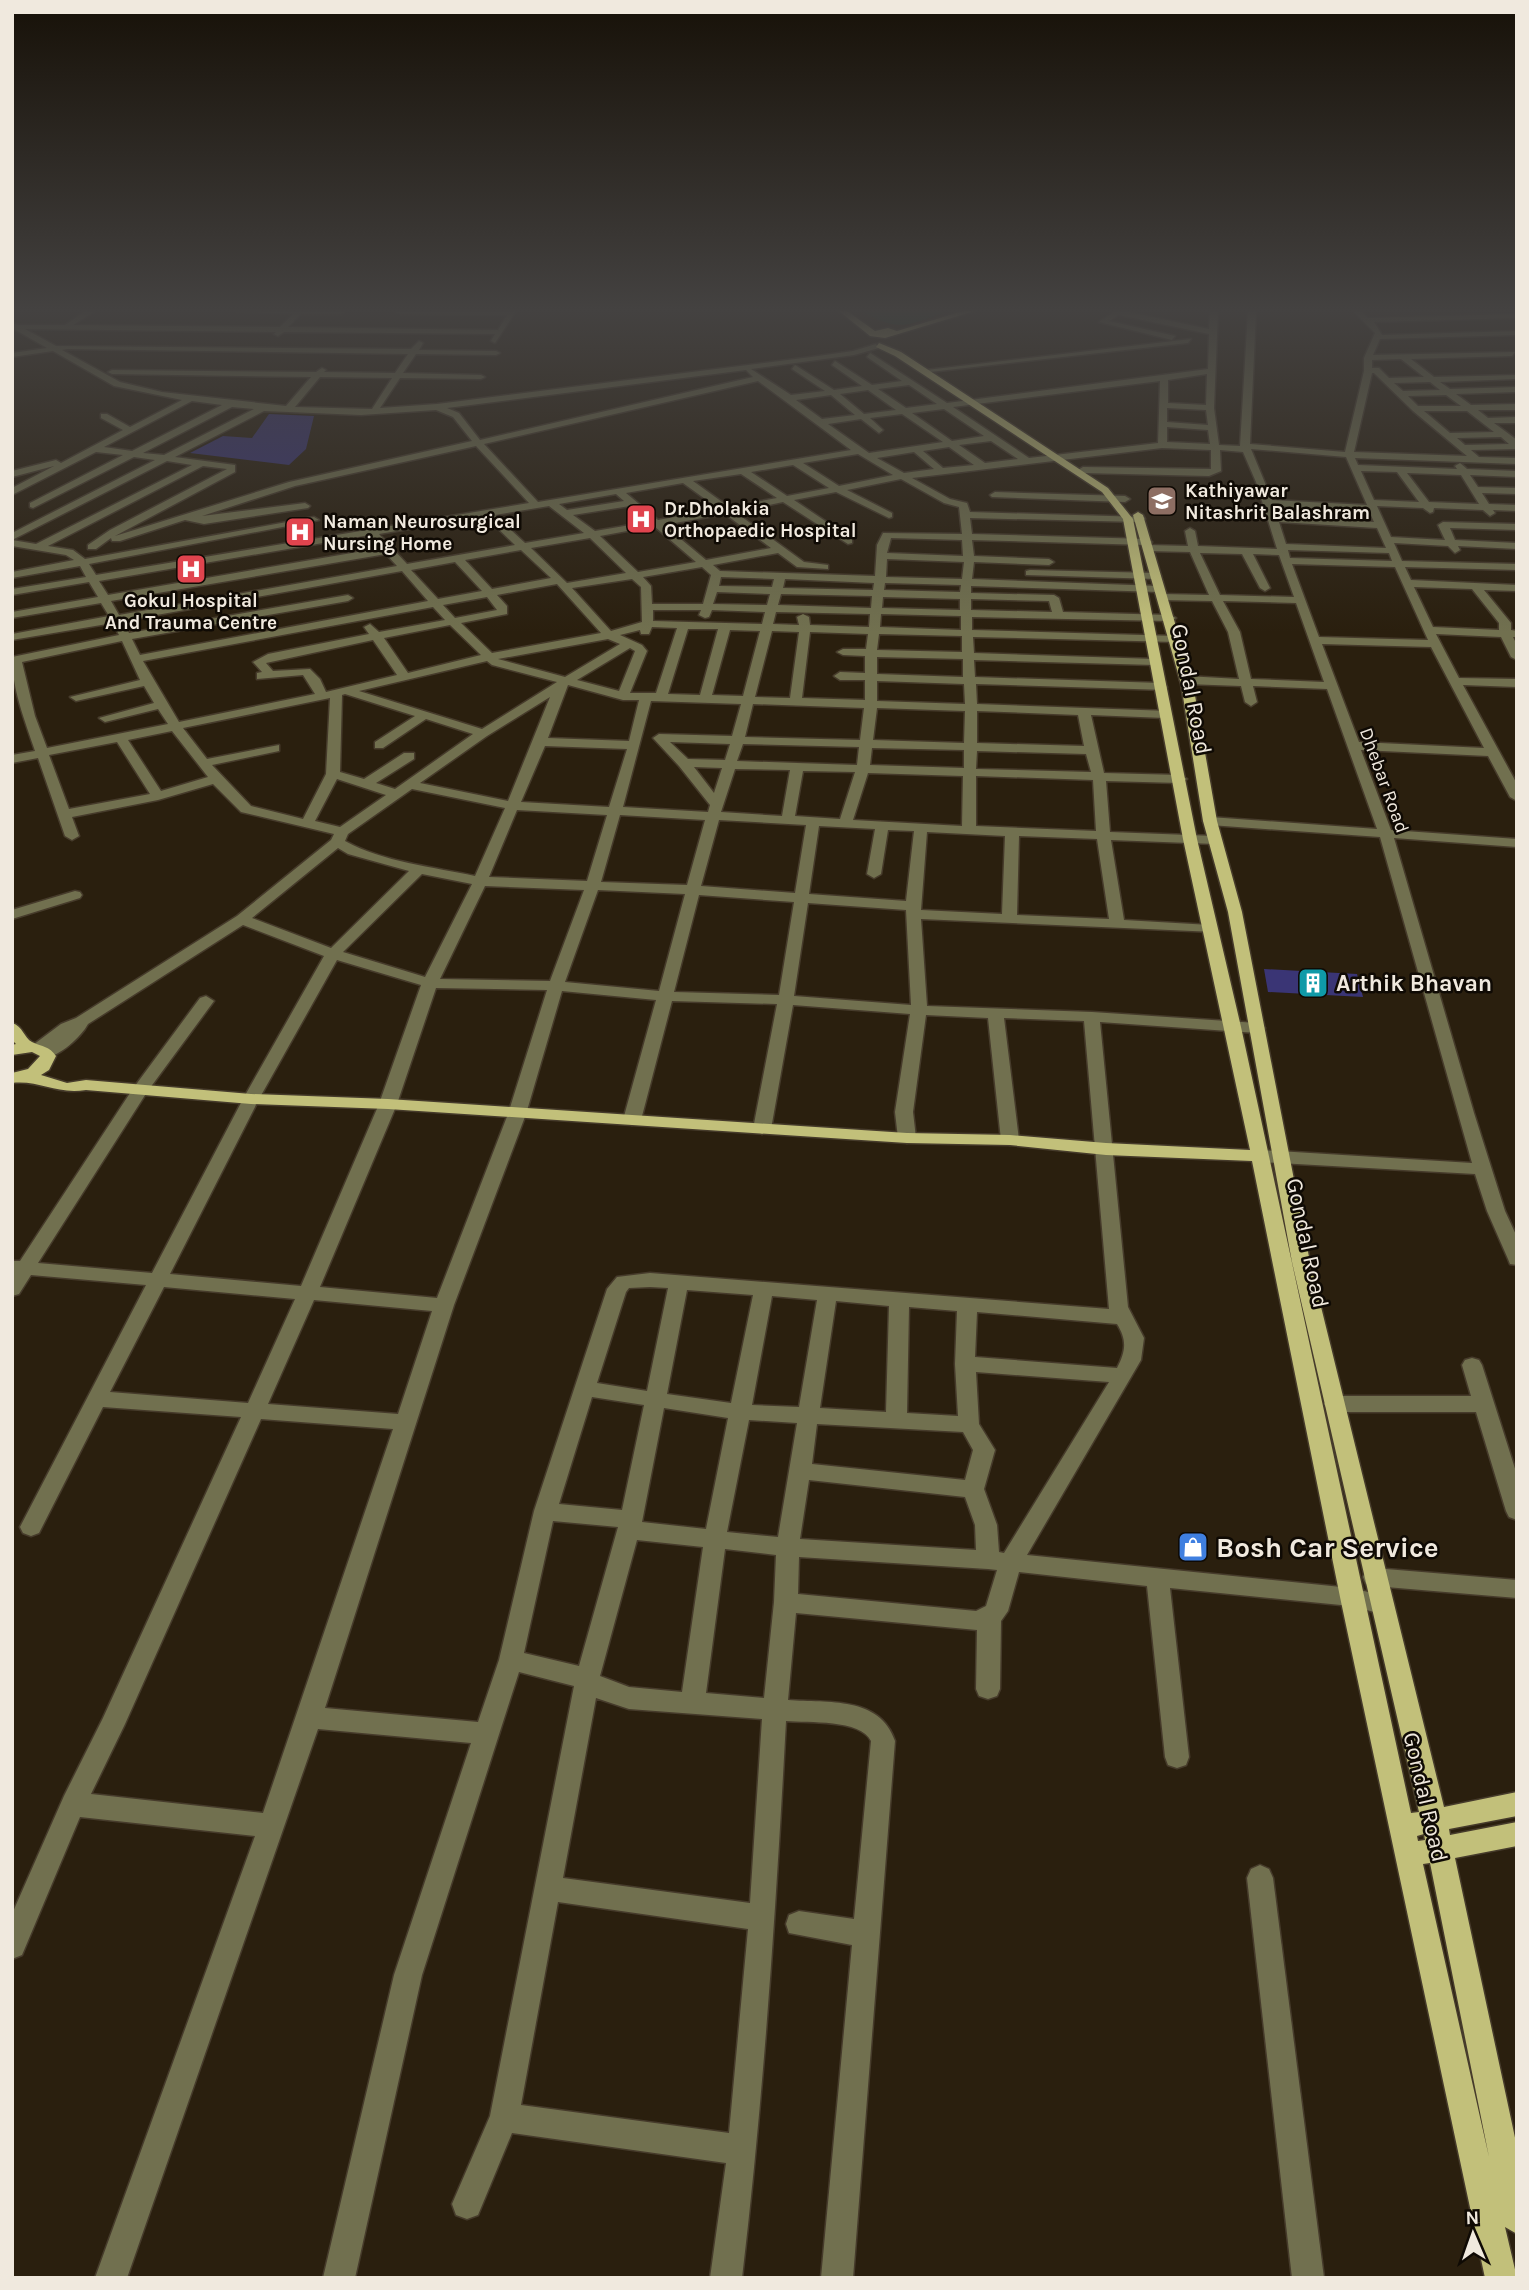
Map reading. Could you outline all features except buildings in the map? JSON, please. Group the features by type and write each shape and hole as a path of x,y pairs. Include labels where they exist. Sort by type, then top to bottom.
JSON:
{"main road":[{"path":"999,418 1105,490 1140,545"},
{"path":"1058,458 1089,474 1140,545"},
{"name":"Gondal Road","path":"1140,545 1170,618 1186,680 1210,821 1235,912 1301,1262 1434,1820 1517,2219"},
{"name":"Gondal Road","path":"1140,545 1155,662 1190,839 1233,1027 1351,1597 1501,2278"},
{"path":"12,1028 30,1050 47,1062 25,1075"},
{"path":"25,1075 68,1088 86,1085 251,1099 388,1104 907,1138 1010,1140 1106,1149 1260,1156"},
{"path":"1402,1827 1517,1804"},
{"path":"1409,1855 1517,1834"}],"street":[{"path":"108,418 131,430"},
{"path":"12,492 153,418"},
{"path":"33,505 204,418"},
{"path":"12,537 243,418"},
{"path":"458,418 476,441 535,504"},
{"path":"92,547 292,484 585,418"},
{"path":"815,418 864,453 947,501 965,547 971,707 969,830"},
{"path":"820,422 848,418"},
{"path":"862,418 878,430"},
{"path":"912,418 981,465"},
{"path":"960,418 1027,461"},
{"path":"1162,445 1163,418"},
{"path":"1089,474 1216,480 1212,418"},
{"name":"Dhebar Road","path":"1247,418 1246,447 1269,503 1314,640 1386,835 1430,998 1496,1211 1517,1259"},
{"path":"1359,418 1349,455 1435,644 1515,789"},
{"path":"1427,418 1476,460"},
{"path":"1482,418 1517,446"},
{"path":"1486,421 1517,421"},
{"path":"1162,424 1214,428"},
{"path":"1449,436 1517,434"},
{"path":"12,592 795,462 991,438"},
{"path":"12,637 405,568 519,545 725,511 902,476 981,465 1162,445 1517,461"},
{"path":"1462,448 1517,446"},
{"path":"77,557 132,522 232,470 229,466 204,462 95,449"},
{"path":"916,449 940,470"},
{"path":"12,474 72,459"},
{"path":"1457,459 1473,490 1513,546 1517,559"},
{"path":"38,547 204,462"},
{"path":"795,462 836,488 889,515"},
{"path":"1355,468 1516,475"},
{"path":"743,471 848,541"},
{"path":"1401,471 1423,504 1443,525 1461,565"},
{"path":"1089,474 1214,472"},
{"path":"685,480 798,563 879,581"},
{"path":"292,484 326,540"},
{"path":"1473,490 1517,491"},
{"path":"618,491 717,574 879,581 965,547 1047,540 1140,545"},
{"path":"995,495 1047,540 1140,545"},
{"path":"12,500 132,522"},
{"path":"30,1050 82,1021 242,919 339,837 484,733 634,645 648,624 646,586 591,533 550,502"},
{"path":"567,513 633,503"},
{"path":"1269,503 1423,504 1517,508"},
{"path":"190,517 204,521 305,506"},
{"path":"487,513 563,583 609,635 634,645 642,656 623,696"},
{"path":"1274,519 1380,525"},
{"path":"12,575 77,557 314,520"},
{"path":"204,521 233,554"},
{"path":"1443,525 1517,527"},
{"path":"153,527 151,530 170,565"},
{"path":"1190,531 1194,550 1234,632 1251,702"},
{"path":"372,532 491,660 564,685 646,698 661,696 796,700 1165,714"},
{"path":"845,824 863,768 871,704 871,653 881,551 887,535 965,547 1047,540 1140,545 1216,598 1300,600"},
{"path":"1047,540 1054,598 1059,616"},
{"path":"713,589 779,591 879,581 965,547 1047,540 1140,545"},
{"path":"881,551 1047,540 1284,553 1398,563 1517,567"},
{"path":"12,543 77,557 116,619 147,682 175,726 216,779 246,809 307,824 339,837 353,851 419,869 480,881 592,888 692,890 801,898 1009,920 1210,929"},
{"path":"1284,553 1452,543 1513,546"},
{"path":"307,544 404,676"},
{"path":"965,547 1054,598"},
{"path":"12,615 388,550"},
{"path":"136,659 488,593 633,575 778,550"},
{"path":"1246,551 1265,589"},
{"path":"321,695 314,679 306,671 266,676 259,663 268,657 503,612 456,557"},
{"path":"202,560 254,636"},
{"path":"703,626 717,574"},
{"path":"632,1120 714,809 738,739 779,591 780,577"},
{"path":"1407,583 1517,588"},
{"path":"1475,586 1502,617 1511,633 1517,657"},
{"path":"72,836 41,753 14,661 126,637 348,598"},
{"path":"648,607 1170,618"},
{"path":"796,700 805,627 802,609"},
{"path":"12,759 341,692 404,676 609,635 648,624 1176,639"},
{"path":"661,696 684,625"},
{"path":"705,698 725,626"},
{"path":"838,702 845,628"},
{"path":"1429,630 1511,633"},
{"path":"1314,640 1435,644"},
{"path":"843,652 1155,662"},
{"path":"840,676 1161,687"},
{"path":"1186,680 1331,686"},
{"path":"1454,681 1517,683"},
{"path":"76,697 147,682"},
{"path":"12,1946 73,1804 113,1724 308,1292 388,1104 430,983 480,881 564,685"},
{"path":"341,692 484,733"},
{"path":"307,824 333,774 341,692"},
{"path":"111,2278 310,1717 444,1305 517,1114 556,986 592,888 646,698"},
{"path":"105,718 163,705"},
{"path":"1084,712 1099,778 1103,835 1117,925"},
{"path":"642,715 657,736 684,763 714,809"},
{"path":"379,745 423,716"},
{"path":"540,742 635,741 650,744 657,743 657,736"},
{"path":"657,736 738,739 796,736 866,743 1091,750"},
{"path":"120,737 158,796"},
{"path":"1353,746 1496,758 1517,763"},
{"path":"204,763 275,748"},
{"path":"366,784 409,756"},
{"path":"684,763 1180,779"},
{"path":"788,820 797,765"},
{"path":"333,774 397,794"},
{"path":"66,814 158,796 216,779"},
{"path":"410,785 512,806 614,810 714,809 788,820 845,824 1215,840"},
{"path":"762,1129 786,1000 813,821"},
{"path":"1210,821 1517,843"},
{"path":"874,874 882,826"},
{"path":"907,1138 904,1112 919,1010 912,910 921,828"},
{"path":"1009,920 1012,832"},
{"path":"31,1527 251,1099 333,954 419,869"},
{"path":"12,915 75,895"},
{"path":"242,919 333,954 430,983 556,986 664,996 786,1000 1257,1028"},
{"path":"12,1289 19,1267 140,1090 206,1001"},
{"path":"995,1013 1010,1140"},
{"path":"999,1561 1133,1357 1133,1333 1121,1317 1092,1017"},
{"path":"1260,1156 1483,1169"},
{"path":"19,1267 157,1282 444,1305"},
{"path":"339,2278 408,1975 511,1660 545,1511 617,1289 624,1282 634,1280 679,1282 1121,1317"},
{"path":"467,2204 504,2117 587,1680 630,1525 679,1282"},
{"path":"693,1702 715,1538 764,1289"},
{"path":"726,2278 741,2150 762,1918 788,1547 827,1295"},
{"path":"896,1421 899,1301"},
{"path":"786,1602 976,1621 989,1618 996,1611 999,1561 973,1489 984,1450 969,1424 965,1364 967,1305"},
{"path":"965,1364 1123,1376"},
{"path":"1472,1365 1517,1511"},
{"path":"586,1389 738,1412 969,1424"},
{"path":"96,1399 253,1413 406,1422"},
{"path":"1334,1404 1484,1404"},
{"path":"800,1471 973,1489"},
{"path":"545,1511 788,1547 999,1561 1351,1597 1382,1604"},
{"path":"1374,1577 1517,1589"},
{"path":"1158,1579 1177,1757"},
{"path":"988,1689 989,1618"},
{"path":"511,1660 561,1670 587,1680 601,1689 629,1698 775,1707 849,1715 869,1720 880,1730 883,1741 837,2278"},
{"path":"310,1717 487,1734"},
{"path":"73,1804 270,1826"},
{"path":"1260,1878 1308,2278"},
{"path":"547,1888 762,1918"},
{"path":"799,1924 865,1934"},
{"path":"504,2117 741,2150"}],"place":[{"name":"Kathiyawar Nitashrit Balashram","path":"1162,501"},
{"name":"Dr.Dholakia Orthopaedic Hospital","path":"641,519"},
{"name":"Naman Neurosurgical Nursing Home","path":"300,532"},
{"name":"Gokul Hospital And Trauma Centre","path":"191,569"},
{"name":"Arthik Bhavan","path":"1313,983"},
{"name":"Bosh Car Service","path":"1193,1547"}]}
